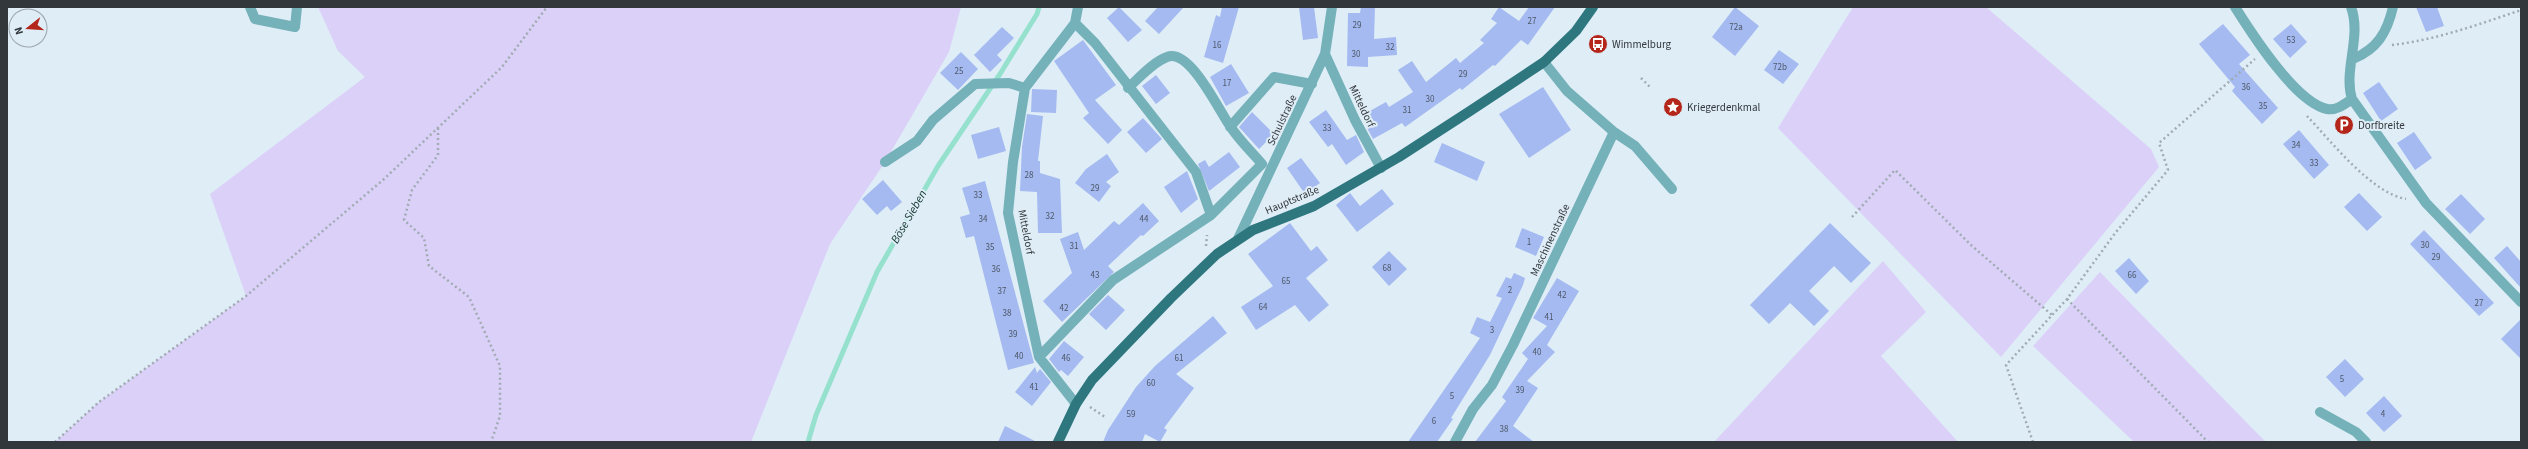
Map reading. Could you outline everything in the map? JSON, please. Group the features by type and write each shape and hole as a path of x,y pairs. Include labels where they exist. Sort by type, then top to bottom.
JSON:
{"main road":[{"name":"Hauptstraße","path":"1058,442 1077,402 1092,380 1129,340 1214,257 1238,239 1277,218 1314,206 1381,168 1544,62 1576,31 1594,7"}],"street":[{"path":"250,7 255,19 295,27 297,7"},
{"name":"Mitteldorf","path":"1077,402 1039,357 1008,213 1013,162 1025,88 1075,23 1078,7"},
{"name":"Schulstraße","path":"1238,239 1325,54 1332,7"},
{"path":"2235,7 2264,52 2311,102 2328,110 2340,107 2352,99"},
{"path":"2351,7 2355,47 2348,87 2352,99 2426,203 2521,302"},
{"path":"2353,59 2375,46 2390,18 2393,7"},
{"path":"1075,23 1095,43 1128,88 1196,172 1211,215"},
{"name":"Mitteldorf","path":"1325,54 1355,120 1381,168"},
{"path":"1039,357 1113,280 1211,215 1262,164 1230,126 1194,70 1176,57 1167,57 1128,88"},
{"path":"1544,62 1566,91 1614,132 1635,146 1672,189"},
{"path":"1230,126 1274,77 1312,84"},
{"path":"885,162 917,141 933,120 975,84 1009,82 1025,88"},
{"name":"Maschinenstraße","path":"1455,442 1473,409 1492,385 1503,365 1614,132"},
{"path":"2320,412 2356,432 2366,442"}],"path":[{"path":"55,442 99,402 246,296 383,180 502,67 547,7"},
{"path":"2375,46 2413,42 2463,30 2518,11 2521,15"},
{"path":"2033,442 2006,365 2066,299 2116,232 2168,170 2159,143 2264,52"},
{"path":"1641,78 1650,87"},
{"path":"2304,114 2381,189 2398,198 2426,203"},
{"path":"438,128 438,155 412,190 404,220 424,238 429,266 469,297 500,366 500,416 491,442"},
{"path":"1852,217 1895,170 1972,246 2052,314"},
{"path":"2066,299 2208,442"},
{"path":"1077,402 1105,417"}],"shaded area":[{"path":"318,7 961,7 949,52 885,162 830,244 751,442 55,442 99,402 246,296 210,194 365,77 338,51"},
{"path":"1853,7 1986,7 2151,149 2159,167 2001,357 1778,128"},
{"path":"1883,261 1926,312 1881,356 1958,442 1714,442"},
{"path":"2100,272 2266,442 2134,442 2033,346"}],"building":[{"path":"1119,7 1142,30 1128,42 1107,18"},
{"path":"1158,7 1184,7 1159,34 1145,21"},
{"path":"1222,7 1239,7 1223,63 1204,57 1216,15 1220,17"},
{"path":"1299,7 1314,7 1318,38 1303,40"},
{"path":"1361,7 1375,7 1374,39 1396,37 1397,55 1368,57 1368,67 1347,66 1348,13 1360,13"},
{"path":"1499,7 1519,21 1529,7 1555,7 1528,45 1521,40 1495,66 1493,65 1462,90 1460,88 1405,127 1402,123 1373,139 1367,128 1374,124 1368,112 1386,102 1389,107 1413,92 1398,70 1412,61 1426,82 1456,58 1460,63 1484,43 1480,40 1497,23 1491,19"},
{"path":"1735,7 1759,26 1735,56 1712,37"},
{"path":"2416,7 2437,7 2444,26 2426,32"},
{"path":"2223,24 2250,55 2239,64 2278,108 2262,124 2232,91 2235,87 2199,44"},
{"path":"2291,24 2307,42 2290,58 2273,39"},
{"path":"1002,27 1014,38 997,55 1002,60 990,72 974,55"},
{"path":"1083,40 1116,85 1095,100 1122,130 1108,144 1083,118 1089,113 1054,61"},
{"path":"1779,50 1799,64 1783,84 1764,70"},
{"path":"961,52 978,69 958,90 940,73"},
{"path":"1231,64 1249,93 1226,106 1210,77"},
{"path":"1156,75 1170,93 1156,104 1142,86"},
{"path":"2379,82 2398,109 2381,121 2363,93"},
{"path":"1543,87 1571,130 1529,158 1499,114"},
{"path":"1032,89 1057,90 1056,113 1031,112"},
{"path":"1326,110 1347,140 1356,135 1364,152 1346,165 1332,144 1328,147 1309,122"},
{"path":"1252,112 1274,134 1259,149 1239,127"},
{"path":"1027,114 1043,116 1038,161 1040,161 1040,173 1060,179 1062,233 1038,233 1037,192 1020,191 1022,147"},
{"path":"1143,118 1162,139 1146,153 1127,132"},
{"path":"999,127 1006,151 978,159 971,135"},
{"path":"2299,130 2329,165 2314,179 2283,144"},
{"path":"2414,132 2432,158 2415,170 2397,143"},
{"path":"1442,143 1485,162 1477,181 1434,162"},
{"path":"1229,152 1240,167 1209,191 1198,164 1205,160 1209,167"},
{"path":"1107,154 1119,172 1106,182 1111,186 1099,202 1075,183 1086,169"},
{"path":"1301,158 1320,183 1305,194 1287,168"},
{"path":"1187,171 1198,199 1181,213 1164,187"},
{"path":"883,180 902,202 891,211 887,206 877,215 862,199"},
{"path":"985,181 1034,363 1008,370 974,236 966,238 960,217 970,214 962,188"},
{"path":"1382,189 1394,204 1357,232 1336,205 1350,193 1360,206"},
{"path":"2359,193 2382,217 2367,231 2344,207"},
{"path":"2461,194 2485,219 2470,234 2445,209"},
{"path":"1143,203 1159,221 1143,236 1141,235 1108,266 1114,272 1062,322 1043,301 1072,273 1060,239 1078,232 1084,250 1114,221 1119,225"},
{"path":"1290,223 1311,251 1317,246 1328,260 1306,278 1329,305 1309,322 1295,305 1256,330 1241,307 1273,286 1248,254"},
{"path":"1830,223 1871,263 1851,283 1834,266 1809,291 1829,311 1814,326 1790,303 1769,324 1750,305"},
{"path":"1522,228 1544,237 1536,256 1515,247"},
{"path":"2424,230 2494,303 2479,316 2410,244"},
{"path":"2507,246 2521,262 2521,288 2494,258"},
{"path":"1389,251 1407,269 1389,286 1372,267"},
{"path":"2129,258 2149,281 2136,294 2115,271"},
{"path":"1514,273 1525,278 1523,285 1490,355 1451,418 1453,419 1437,442 1408,442 1480,338 1470,333 1477,317 1490,322 1502,298 1496,296 1506,277 1511,279"},
{"path":"1557,278 1579,291 1547,345 1555,352 1527,381 1538,388 1513,426 1534,442 1475,442 1506,401 1502,397 1528,359 1522,353 1547,326 1533,318"},
{"path":"1108,295 1125,310 1106,330 1089,314"},
{"path":"1213,316 1227,333 1176,374 1194,388 1164,428 1167,430 1160,442 1145,434 1142,442 1103,442 1108,430 1136,387 1155,366"},
{"path":"2521,319 2521,359 2501,339"},
{"path":"1064,341 1084,357 1068,376 1061,370 1059,372 1049,359"},
{"path":"2345,359 2364,379 2345,397 2326,377"},
{"path":"1035,367 1037,373 1040,369 1051,382 1032,406 1015,392"},
{"path":"2384,396 2402,416 2384,432 2366,413"},
{"path":"1005,426 1037,442 998,442"}],"waterway":[{"name":"Böse Sieben","path":"808,442 816,415 877,272 938,166 1000,74 1037,14 1039,7"}],"place":[{"name":"Wimmelburg","path":"1598,44"},
{"name":"Kriegerdenkmal","path":"1673,107"},
{"name":"Dorfbreite","path":"2344,125"}]}
